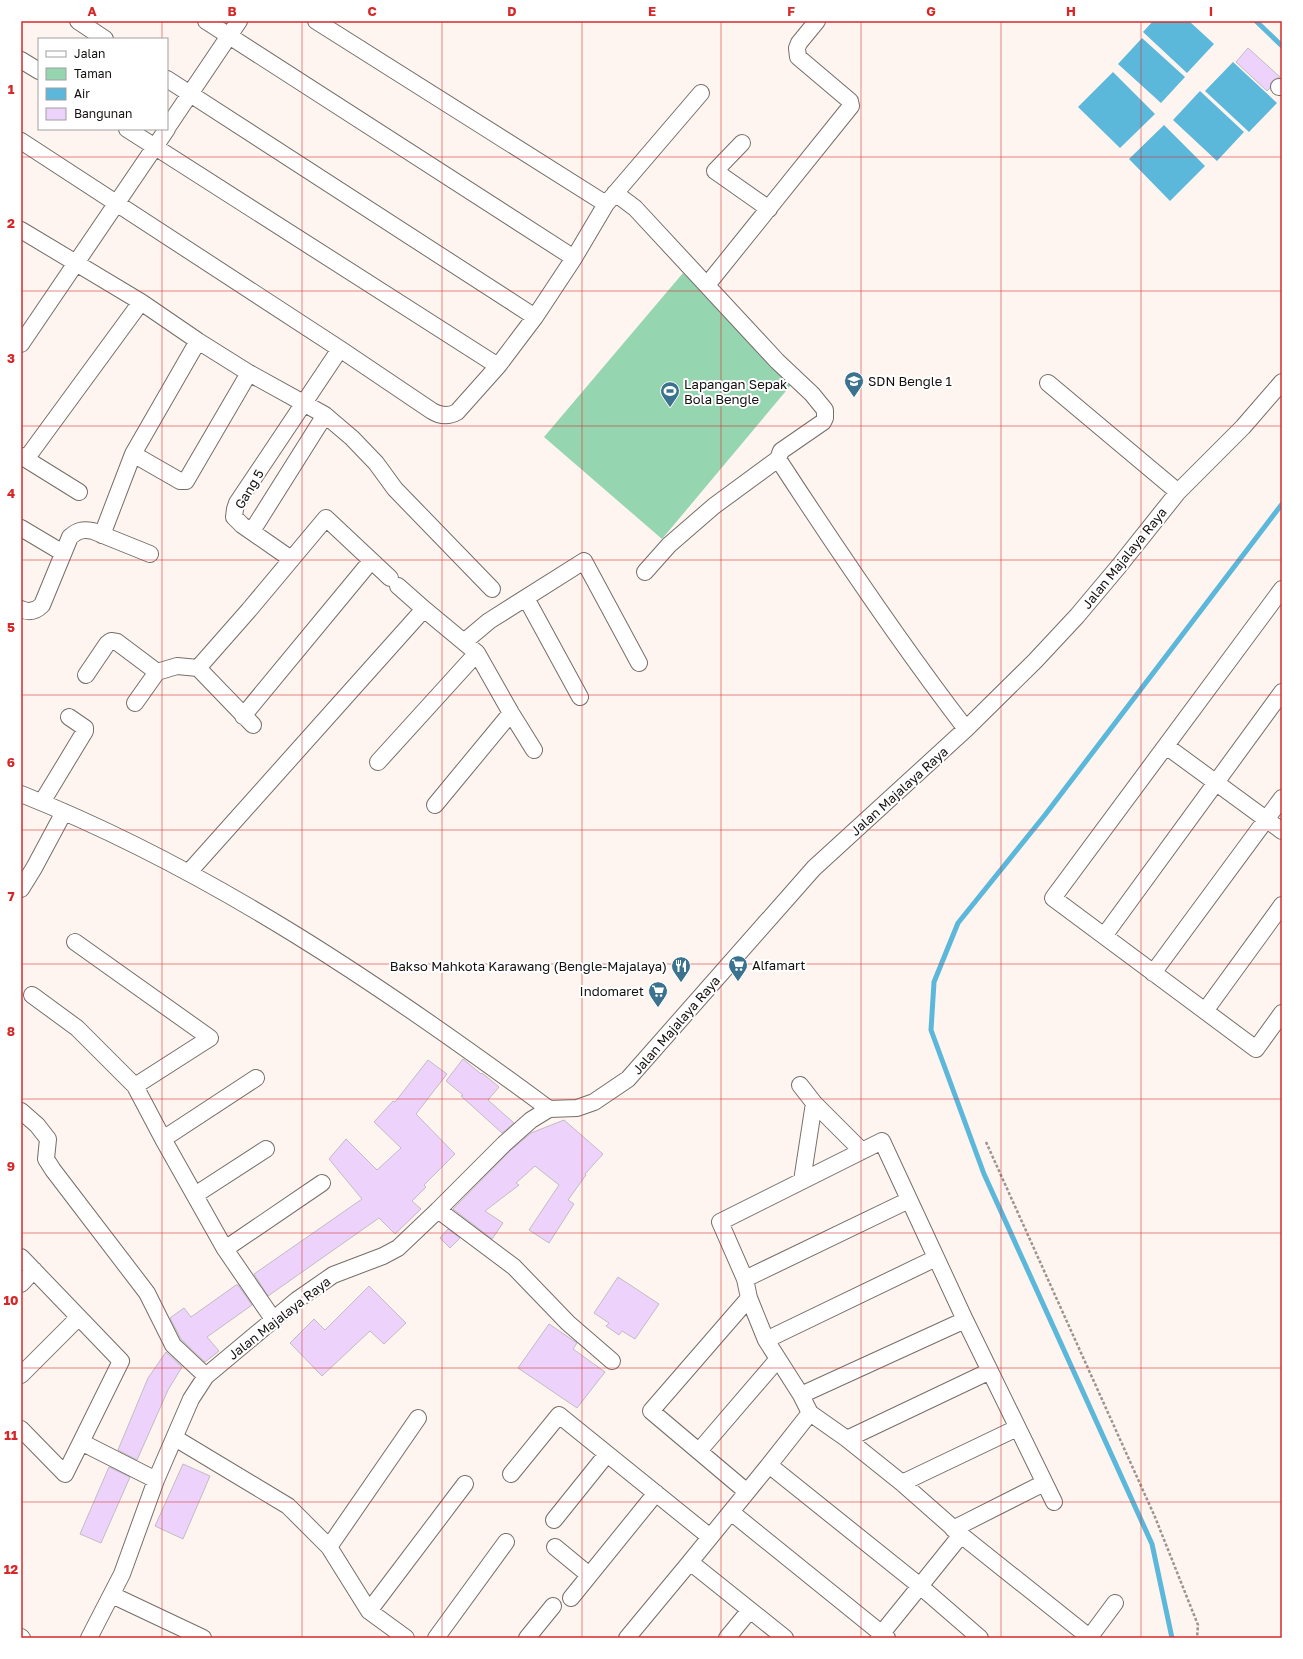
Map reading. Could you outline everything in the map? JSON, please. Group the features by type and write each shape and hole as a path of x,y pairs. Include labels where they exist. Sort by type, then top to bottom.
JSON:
{"street":[{"path":"78,21 104,38"},
{"path":"206,21 574,258"},
{"path":"168,128 239,21"},
{"path":"316,21 611,199 636,208 777,361 812,394 824,410 825,418 823,422 781,451 778,459 714,506 669,545 645,572"},
{"path":"707,285 851,106 850,101 798,57 797,48 799,44 817,21"},
{"path":"21,60 38,71"},
{"path":"168,80 535,317"},
{"path":"21,141 340,349 432,411 444,416 452,415 457,412 498,366 535,317 611,199 701,94"},
{"path":"128,130 498,366"},
{"path":"21,344 75,262 166,130"},
{"path":"742,143 715,171 769,209"},
{"path":"21,230 142,302 198,341 249,373 325,415 352,438 376,463 395,489 492,590"},
{"path":"79,492 23,457 142,302"},
{"path":"102,535 133,454 198,341"},
{"path":"305,404 340,349"},
{"path":"133,454 180,481 186,481 249,373"},
{"name":"Jalan Majalaya Raya","path":"89,1638 122,1574 156,1480 191,1399 206,1376 273,1319 333,1275 383,1256 398,1248 531,1120 549,1109 577,1108 594,1102 628,1079 814,868 966,729 1035,661 1077,616 1178,492 1243,427 1282,382"},
{"path":"1048,383 1178,492"},
{"name":"Gang 5","path":"291,560 234,517 234,509 305,404"},
{"path":"252,531 325,415"},
{"path":"778,459 862,586 901,642 966,729"},
{"path":"198,668 326,518 424,609 477,653 534,750"},
{"path":"21,528 63,553"},
{"path":"21,609 24,611 37,610 42,605 70,537 77,531 85,529 150,554"},
{"path":"134,703 157,672 177,666 198,668 248,721 371,561"},
{"path":"464,642 489,621 584,561 639,663"},
{"path":"1282,589 1053,898 1256,1049 1282,1013"},
{"path":"526,598 580,697"},
{"path":"189,872 424,609"},
{"path":"86,675 107,644 112,641 117,642 157,672"},
{"path":"378,762 477,653"},
{"path":"1104,936 1282,692"},
{"path":"435,805 511,713"},
{"path":"42,802 86,731 85,728 69,717"},
{"path":"1166,746 1282,831"},
{"path":"21,794 123,839 189,872 326,953 445,1034 549,1109"},
{"path":"1153,973 1282,798"},
{"path":"21,889 64,812"},
{"path":"1205,1011 1282,905"},
{"path":"75,942 210,1038 135,1086"},
{"path":"32,995 77,1028 135,1086 225,1249 273,1319"},
{"path":"163,1139 256,1078"},
{"path":"800,1085 814,1103 862,1151"},
{"path":"802,1181 814,1103"},
{"path":"21,1111 37,1125 48,1139 46,1159 147,1292 173,1345 206,1376"},
{"path":"1054,1502 965,1320 882,1142 720,1222 745,1279 749,1298 766,1340 810,1413 847,1439 957,1532 1089,1638 1115,1602"},
{"path":"195,1195 266,1149"},
{"path":"225,1249 322,1183"},
{"path":"745,1279 909,1200"},
{"path":"438,1210 514,1268 568,1323 612,1361"},
{"path":"21,1257 121,1361 65,1474 21,1429"},
{"path":"766,1340 936,1258"},
{"path":"21,1284 34,1270"},
{"path":"747,1492 650,1410 749,1298"},
{"path":"21,1375 78,1318"},
{"path":"801,1396 965,1320"},
{"path":"698,1451 778,1359"},
{"path":"847,1439 990,1371"},
{"path":"627,1638 810,1413"},
{"path":"511,1474 559,1415 710,1537"},
{"path":"329,1547 418,1418"},
{"path":"902,1484 1017,1428"},
{"path":"175,1438 288,1506 329,1547 369,1611 406,1638"},
{"path":"81,1442 156,1480"},
{"path":"554,1520 607,1454"},
{"path":"769,1465 920,1586 980,1638"},
{"path":"731,1512 882,1636 920,1586 957,1532 1044,1483"},
{"path":"369,1611 465,1484"},
{"path":"571,1598 656,1493"},
{"path":"436,1638 506,1542"},
{"path":"555,1547 589,1575"},
{"path":"690,1562 785,1638"},
{"path":"112,1594 203,1638"},
{"path":"527,1638 553,1606"},
{"path":"727,1638 750,1610"}],"path":[{"path":"986,1142 1155,1517 1198,1625 1197,1638"}],"green space":[{"name":"Lapangan Sepak Bola Bengle","path":"683,273 796,379 662,539 544,437"}],"water":[{"path":"1153,21 1189,21 1214,44 1187,73 1143,32"},
{"path":"1142,38 1185,77 1161,103 1118,64"},
{"path":"1233,62 1277,103 1249,132 1205,91"},
{"path":"1113,72 1155,114 1120,148 1078,107"},
{"path":"1200,91 1244,132 1217,161 1173,120"},
{"path":"1164,125 1205,166 1170,201 1129,159"}],"building":[{"path":"1248,48 1280,77 1271,82 1270,88 1267,91 1236,62"},
{"path":"463,1059 499,1087 488,1100 514,1123 502,1133 461,1096 463,1095 446,1081"},
{"path":"428,1060 447,1074 416,1114 455,1154 424,1185 426,1187 412,1201 421,1209 395,1234 379,1218 268,1296 254,1274 362,1199 329,1159 346,1139 377,1170 401,1148 374,1122 393,1101 395,1102"},
{"path":"564,1120 603,1154 585,1174 586,1175 568,1200 574,1204 549,1243 529,1230 559,1185 535,1166 516,1183 519,1185 485,1211 503,1223 492,1239 453,1209 511,1150 531,1133"},
{"path":"448,1229 460,1238 450,1248 440,1238"},
{"path":"618,1277 659,1304 635,1339 622,1331 619,1335 606,1326 609,1323 594,1313"},
{"path":"238,1285 252,1305 207,1337 219,1351 205,1362 181,1339 170,1318 184,1308 191,1317"},
{"path":"369,1286 406,1323 384,1344 370,1331 322,1376 290,1343 314,1319 325,1330"},
{"path":"549,1324 577,1343 573,1349 605,1372 577,1408 518,1368"},
{"path":"166,1352 182,1367 168,1390 137,1460 118,1450 148,1378"},
{"path":"183,1464 210,1476 183,1539 155,1526"},
{"path":"109,1467 130,1477 101,1543 80,1534"}],"waterway":[{"path":"1256,21 1282,46"},
{"path":"1172,1638 1152,1544 984,1174 931,1030 934,982 958,923 1045,815 1282,504"}],"place":[{"name":"SDN Bengle 1","path":"854,398"},
{"name":"Lapangan Sepak Bola Bengle","path":"670,408"},
{"name":"Alfamart","path":"738,982"},
{"name":"Bakso Mahkota Karawang (Bengle-Majalaya)","path":"681,983"},
{"name":"Indomaret","path":"658,1008"}]}
